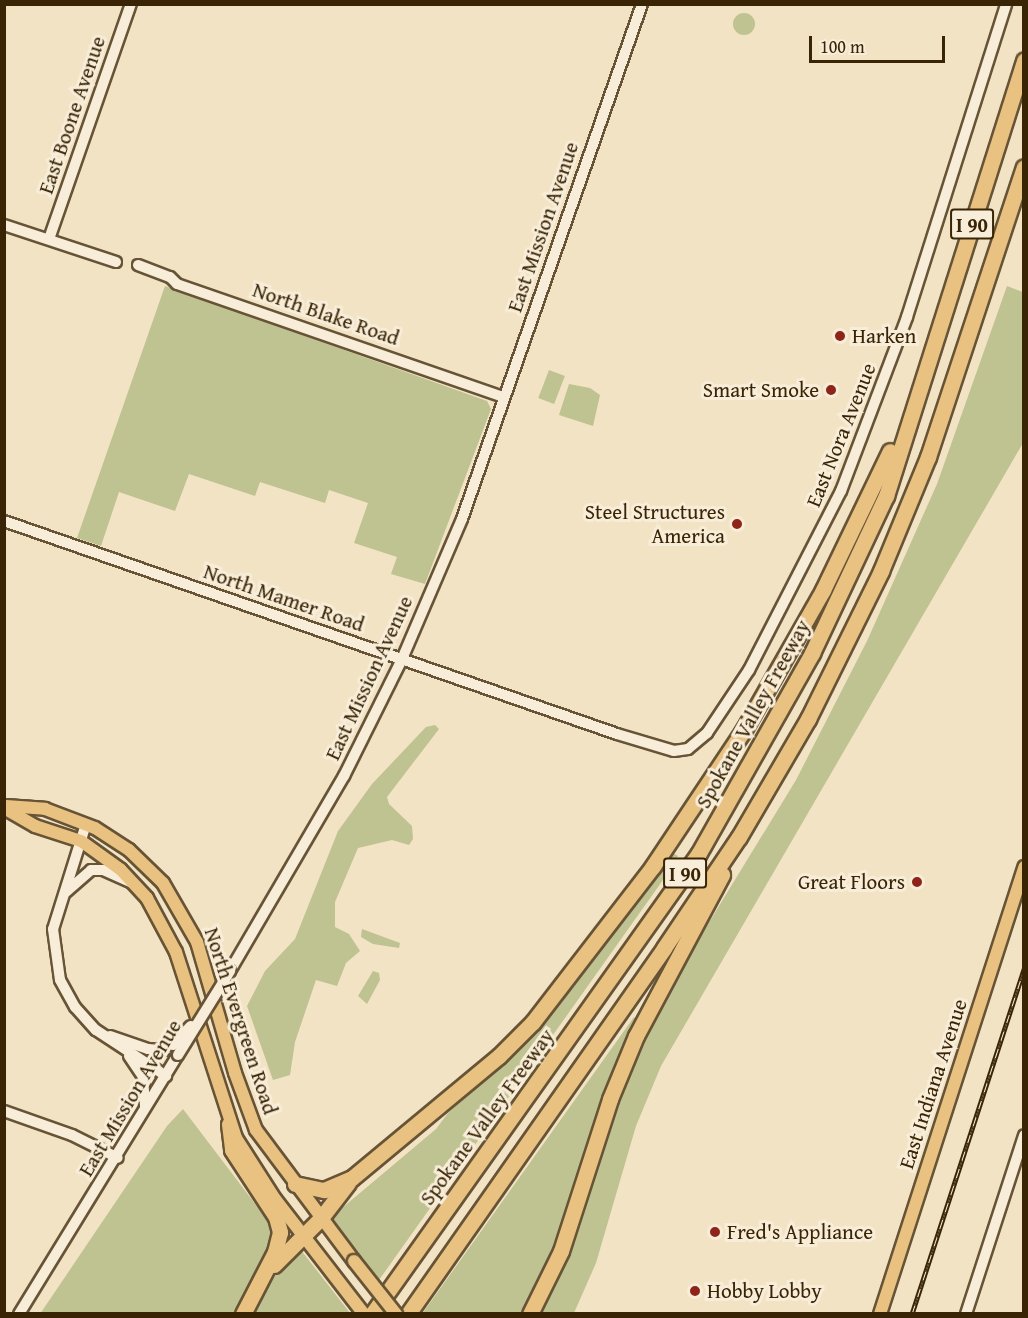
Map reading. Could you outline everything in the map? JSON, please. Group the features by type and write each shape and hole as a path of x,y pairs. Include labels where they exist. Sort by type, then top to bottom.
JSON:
{"highway":[{"name":"Spokane Valley Freeway","path":"372,1314 704,845 783,707 886,496 918,387 1023,60"},
{"name":"I 90","path":"408,1314 739,837 808,719 886,560 949,400 1023,167"},
{"path":"255,1289 302,1234 321,1218 352,1178 499,1056 526,1029 654,866 743,731 802,630 875,485 918,387"},
{"path":"530,1314 561,1251 610,1099 636,1036 709,904 739,837"},
{"path":"229,1124 232,1150 276,1217 280,1232 275,1252 243,1314"},
{"path":"295,1184 324,1190 352,1178"}],"main road":[{"name":"North Evergreen Road","path":"4,807 45,809 87,824 147,865 181,910 197,942 251,1117 295,1184 396,1314"},
{"name":"North Evergreen Road","path":"4,807 35,826 81,841 135,884 158,915 176,952 229,1124 274,1199 364,1314"},
{"name":"East Indiana Avenue","path":"880,1314 1023,867"}],"street":[{"name":"East Boone Avenue","path":"49,239 132,4"},
{"name":"East Mission Avenue","path":"19,1314 118,1158 310,838 402,659 462,519 642,4"},
{"name":"East Nora Avenue","path":"688,749 707,733 749,670 841,491 903,328 1006,4"},
{"path":"4,225 116,262"},
{"name":"North Blake Road","path":"138,265 171,277 177,284 504,397"},
{"name":"North Mamer Road","path":"4,521 617,734 674,750 688,749"},
{"path":"87,824 53,929 60,980 75,1007 96,1030 166,1076"},
{"path":"62,897 91,870 103,870 135,884"},
{"path":"96,1030 148,1049 164,1050 173,1045 205,1011"},
{"path":"124,1050 143,1077 145,1111"},
{"path":"4,1111 72,1135 118,1158"},
{"path":"966,1314 1023,1135"}],"green space":[{"path":"744,13 752,16 755,24 752,32 744,35 736,32 733,24 736,16"},
{"path":"165,286 487,401 491,409 425,584 391,574 397,557 354,543 368,503 329,490 325,503 260,482 255,496 189,474 175,511 119,492 101,546 77,538"},
{"path":"1007,286 1023,292 1023,443 661,1066 636,1126 596,1263 574,1313 542,1314 572,1247 609,1125 634,1062 686,960 796,780 867,641 937,484"},
{"path":"549,370 565,376 554,404 538,398"},
{"path":"569,384 590,388 600,395 593,426 559,415"},
{"path":"435,725 439,729 387,797 389,804 412,826 413,839 409,845 392,840 358,848 335,902 335,927 349,934 360,951 346,963 337,986 316,980 295,1042 290,1075 273,1080 247,1006 265,971 295,939 338,831 372,784 426,727"},
{"path":"671,852 678,856 663,880 379,1280 329,1219 436,1129 448,1113 514,1053 559,1002"},
{"path":"362,929 400,943 399,948 373,944 361,937"},
{"path":"373,971 379,973 380,980 367,1004 358,996"},
{"path":"634,1017 636,1020 600,1103 551,1258 524,1313 422,1314"},
{"path":"183,1109 272,1226 270,1245 234,1313 40,1314 167,1126"},
{"path":"295,1244 304,1254 350,1313 251,1314"}],"railway":[{"path":"912,1314 1024,969"}],"place":[{"name":"Harken","path":"840,336"},
{"name":"Smart Smoke","path":"831,390"},
{"name":"Steel Structures America","path":"737,524"},
{"name":"Great Floors","path":"917,882"},
{"name":"Fred's Appliance","path":"715,1232"},
{"name":"Hobby Lobby","path":"695,1291"}]}
